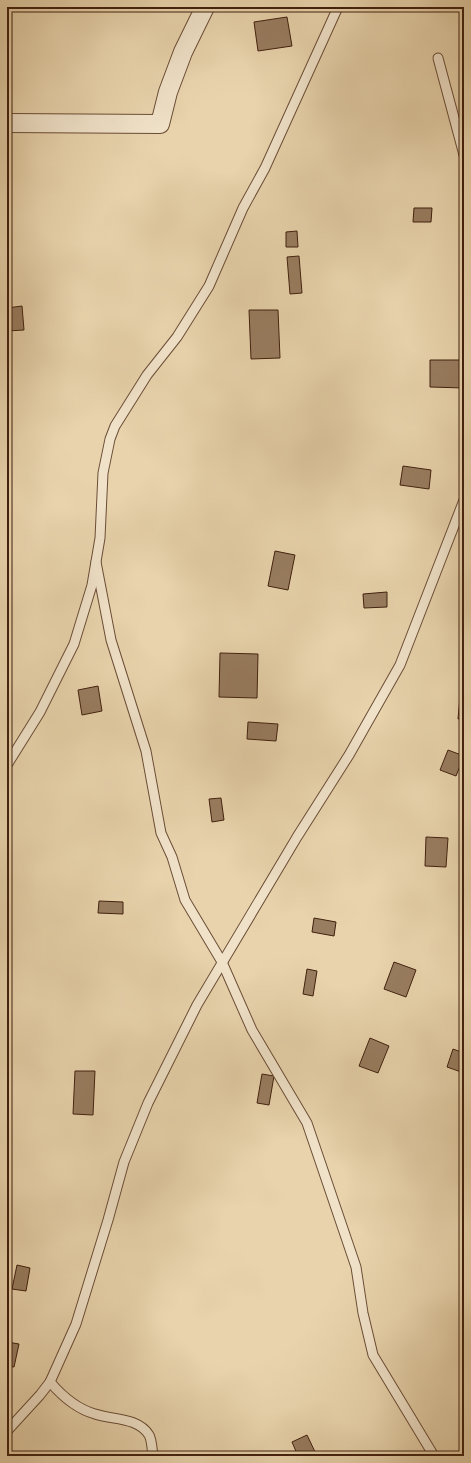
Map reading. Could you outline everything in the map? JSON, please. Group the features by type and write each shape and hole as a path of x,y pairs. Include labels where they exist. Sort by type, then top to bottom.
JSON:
{"street":[{"path":"7,123 160,124 168,92 182,52 204,7"}],"lane":[{"path":"7,765 40,712 74,644 92,585 100,538 103,473 110,439 115,426 147,375 177,337 209,286 243,208 265,168 338,7"},
{"path":"438,58 464,155"},
{"path":"7,1431 50,1382 76,1324 124,1162 148,1103 197,1004 297,837 349,755 400,665 464,500"},
{"path":"96,562 111,640 146,751 161,833 172,857 185,900 222,962 252,1030 277,1069 310,1130 356,1266 363,1313 373,1355 434,1456"},
{"path":"50,1382 59,1392 80,1408 95,1415 126,1420 138,1424 149,1435 153,1456"}],"building":[{"path":"287,17 292,46 258,51 254,22"},
{"path":"414,208 432,208 431,222 413,222"},
{"path":"297,231 298,247 286,247 286,232"},
{"path":"299,256 302,293 290,294 287,257"},
{"path":"22,306 24,330 7,331 7,308"},
{"path":"249,310 278,310 280,358 251,359"},
{"path":"430,360 464,360 464,388 430,387"},
{"path":"403,466 431,470 429,489 400,485"},
{"path":"275,551 295,555 288,590 268,586"},
{"path":"387,592 387,607 364,608 363,594"},
{"path":"220,653 258,654 257,698 219,697"},
{"path":"98,686 102,711 82,715 78,690"},
{"path":"460,697 464,697 464,719 458,719"},
{"path":"248,722 278,724 276,741 247,739"},
{"path":"448,750 464,756 456,776 440,770"},
{"path":"221,798 224,820 212,822 209,799"},
{"path":"426,837 448,838 446,867 425,866"},
{"path":"99,901 123,902 123,914 98,913"},
{"path":"314,918 336,922 334,936 312,932"},
{"path":"394,962 416,970 406,997 384,989"},
{"path":"307,969 317,971 313,996 303,994"},
{"path":"370,1038 389,1046 378,1073 359,1066"},
{"path":"453,1049 464,1053 464,1073 447,1067"},
{"path":"75,1071 95,1071 93,1115 73,1114"},
{"path":"262,1074 274,1076 269,1105 257,1103"},
{"path":"17,1265 30,1268 26,1291 12,1289"},
{"path":"7,1342 19,1344 14,1367 7,1366"},
{"path":"307,1435 317,1456 298,1456 292,1442"}]}
